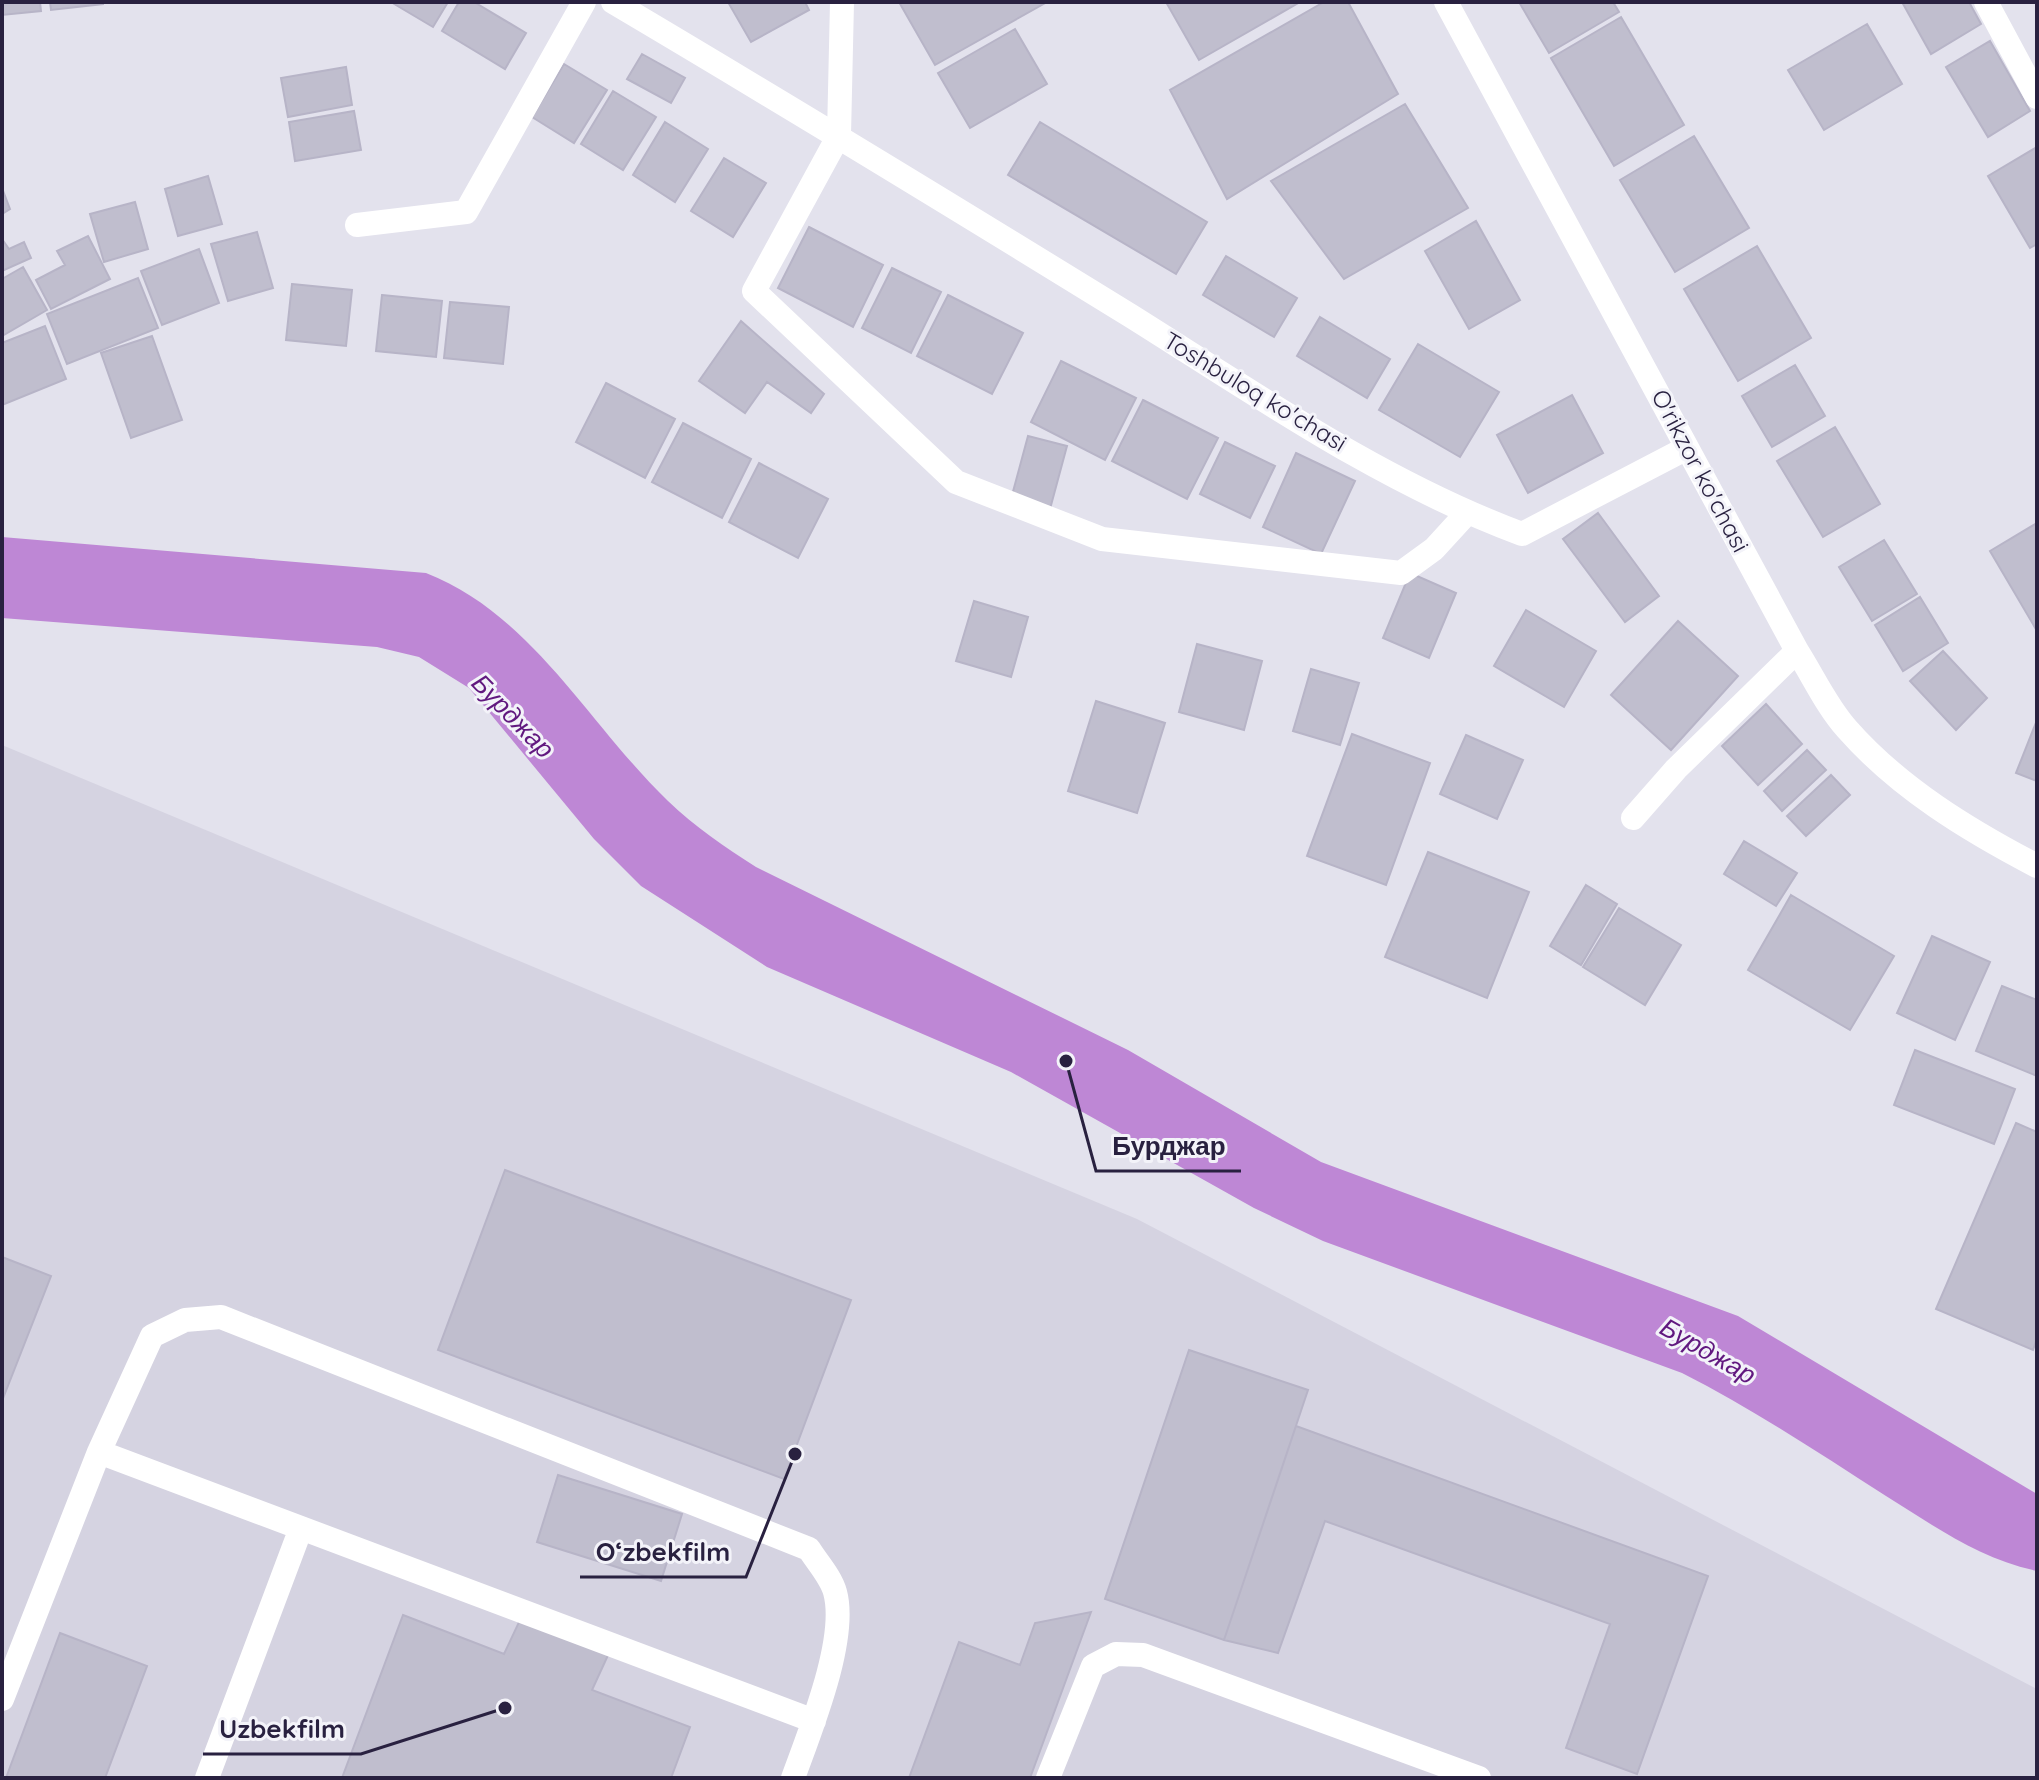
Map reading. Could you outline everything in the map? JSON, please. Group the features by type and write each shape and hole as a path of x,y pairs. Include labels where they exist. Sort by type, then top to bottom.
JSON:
{"street":[{"path":"357,225 466,212 584,2"},
{"name":"Toshbuloq ko'chasi","path":"613,2 839,135 1307,426 1467,513 1522,534 1687,448"},
{"path":"842,2 839,135 754,291 956,482 1102,539 1401,573 1434,549 1467,513"},
{"name":"O'rikzor ko'chasi","path":"1446,2 1797,651 1845,727 1874,756 1939,809 2037,866"},
{"path":"1986,2 2037,97"},
{"path":"1633,818 1676,769 1797,651"},
{"path":"2,1699 99,1452 152,1336 185,1320 221,1317 809,1549 834,1588 840,1620 814,1721 793,1778"},
{"path":"99,1452 814,1721"},
{"path":"207,1778 301,1528"},
{"path":"1048,1778 1093,1666 1116,1654 1143,1655 1479,1778"}],"shaded area":[{"path":"2,745 1137,1219 2037,1689 2037,1778 2,1778"}],"water":[{"name":"Бурджар","path":"2,537 426,573 464,592 498,616 528,643 668,801 700,828 756,867 1128,1050 1321,1162 1738,1316 2037,1494 2037,1571 2016,1566 1958,1540 1760,1416 1682,1373 1323,1241 1254,1208 1011,1072 767,967 641,886 594,839 469,688 419,657 377,647 2,618"}],"building":[{"path":"2,2 40,2 41,11 2,15"},
{"path":"50,2 103,2 103,4 51,10"},
{"path":"391,2 448,2 433,27"},
{"path":"459,2 474,2 526,33 505,69 442,31"},
{"path":"728,2 805,2 809,10 751,42"},
{"path":"899,2 1047,2 935,65"},
{"path":"1166,2 1300,2 1199,60"},
{"path":"1324,2 1348,2 1398,94 1227,199 1170,90"},
{"path":"1519,2 1613,2 1619,12 1549,53"},
{"path":"1902,2 1969,2 1981,24 1931,54"},
{"path":"1621,17 1684,125 1614,166 1551,58"},
{"path":"1867,24 1902,84 1824,130 1788,70"},
{"path":"1015,29 1047,84 970,128 938,73"},
{"path":"1990,41 2030,111 1988,137 1946,67"},
{"path":"642,54 685,78 671,103 627,79"},
{"path":"564,64 607,90 574,143 532,117"},
{"path":"346,67 352,105 288,117 281,78"},
{"path":"613,91 656,117 623,170 581,144"},
{"path":"1405,104 1468,208 1344,279 1271,181"},
{"path":"354,111 361,150 295,161 289,122"},
{"path":"665,122 708,149 675,202 633,175"},
{"path":"1040,122 1207,222 1176,274 1008,175"},
{"path":"1694,136 1749,228 1675,272 1620,180"},
{"path":"2037,147 2037,244 2030,248 1988,176"},
{"path":"724,158 766,183 733,237 691,211"},
{"path":"208,176 222,224 178,236 165,189"},
{"path":"2,188 10,209 2,214"},
{"path":"135,202 148,249 104,262 90,214"},
{"path":"1476,221 1520,300 1469,329 1425,251"},
{"path":"809,227 883,265 853,327 778,288"},
{"path":"257,232 273,288 228,301 211,244"},
{"path":"88,236 110,279 51,309 36,280 65,265 57,251"},
{"path":"2,239 9,249 24,242 31,258 2,271"},
{"path":"1757,246 1811,338 1738,381 1684,289"},
{"path":"199,249 219,303 162,325 141,271"},
{"path":"1226,256 1297,298 1274,337 1203,295"},
{"path":"23,267 47,310 2,336 2,279"},
{"path":"892,268 941,292 911,353 862,328"},
{"path":"138,278 158,328 67,364 47,314"},
{"path":"292,284 352,290 346,346 286,340"},
{"path":"382,295 442,301 436,357 376,351"},
{"path":"948,295 1023,333 992,394 917,356"},
{"path":"450,302 509,307 503,364 444,358"},
{"path":"1320,317 1390,359 1367,398 1297,356"},
{"path":"741,321 824,394 811,413 767,382 745,413 699,381"},
{"path":"45,326 66,379 2,405 2,343"},
{"path":"152,336 182,420 131,438 101,353"},
{"path":"1418,344 1499,392 1460,457 1379,410"},
{"path":"1061,361 1136,398 1105,460 1031,422"},
{"path":"1795,365 1825,416 1772,447 1742,396"},
{"path":"606,383 675,419 645,478 576,442"},
{"path":"1572,395 1603,453 1528,493 1497,435"},
{"path":"1143,400 1218,438 1187,499 1112,461"},
{"path":"683,423 751,459 722,518 652,482"},
{"path":"1835,427 1880,504 1823,537 1777,461"},
{"path":"1028,436 1067,446 1050,509 1011,499"},
{"path":"1225,442 1275,466 1250,518 1200,494"},
{"path":"1296,453 1355,481 1321,554 1263,527"},
{"path":"759,463 828,499 798,558 729,522"},
{"path":"1598,513 1659,596 1625,622 1563,539"},
{"path":"2037,523 2037,631 1990,551"},
{"path":"1884,540 1917,594 1872,621 1839,567"},
{"path":"1410,573 1456,593 1429,658 1383,638"},
{"path":"1920,597 1948,643 1903,671 1875,625"},
{"path":"974,601 1028,617 1011,677 956,661"},
{"path":"1526,610 1596,651 1564,707 1494,666"},
{"path":"1678,621 1738,676 1671,750 1611,695"},
{"path":"1197,644 1262,661 1244,730 1179,712"},
{"path":"1943,651 1987,698 1956,730 1910,681"},
{"path":"1311,669 1359,683 1340,745 1293,731"},
{"path":"1096,701 1165,723 1137,813 1068,791"},
{"path":"1766,704 1802,744 1758,785 1722,746"},
{"path":"2037,720 2037,781 2016,773"},
{"path":"1352,734 1430,763 1386,885 1307,856"},
{"path":"1466,735 1523,760 1497,819 1440,794"},
{"path":"1807,750 1826,770 1782,811 1764,791"},
{"path":"1831,775 1850,795 1806,836 1787,816"},
{"path":"1744,841 1797,873 1776,906 1724,874"},
{"path":"1428,852 1529,892 1487,998 1385,957"},
{"path":"1586,885 1617,904 1581,965 1550,946"},
{"path":"1791,895 1894,956 1850,1030 1748,970"},
{"path":"1619,908 1681,945 1645,1005 1583,967"},
{"path":"1932,936 1990,962 1955,1040 1897,1013"},
{"path":"2002,986 2037,1000 2037,1076 1976,1051"},
{"path":"1915,1050 2015,1089 1994,1144 1894,1105"},
{"path":"2016,1123 2037,1132 2037,1338 2033,1350 1936,1309"},
{"path":"505,1170 851,1300 784,1479 438,1350"},
{"path":"2,1257 51,1276 2,1401"},
{"path":"1189,1350 1308,1390 1224,1640 1105,1599"},
{"path":"1296,1426 1708,1576 1637,1774 1566,1748 1610,1624 1325,1521 1278,1653 1224,1640"},
{"path":"558,1475 682,1514 661,1581 537,1542"},
{"path":"1091,1612 1030,1778 909,1778 959,1642 1020,1665 1035,1623"},
{"path":"403,1615 504,1654 520,1620 609,1653 592,1690 690,1727 671,1778 342,1778"},
{"path":"60,1633 147,1666 105,1778 6,1778"}],"place":[{"name":"Бурджар","path":"1066,1061"},
{"name":"Oʻzbekfilm","path":"795,1454"},
{"name":"Uzbekfilm","path":"505,1708"}]}
